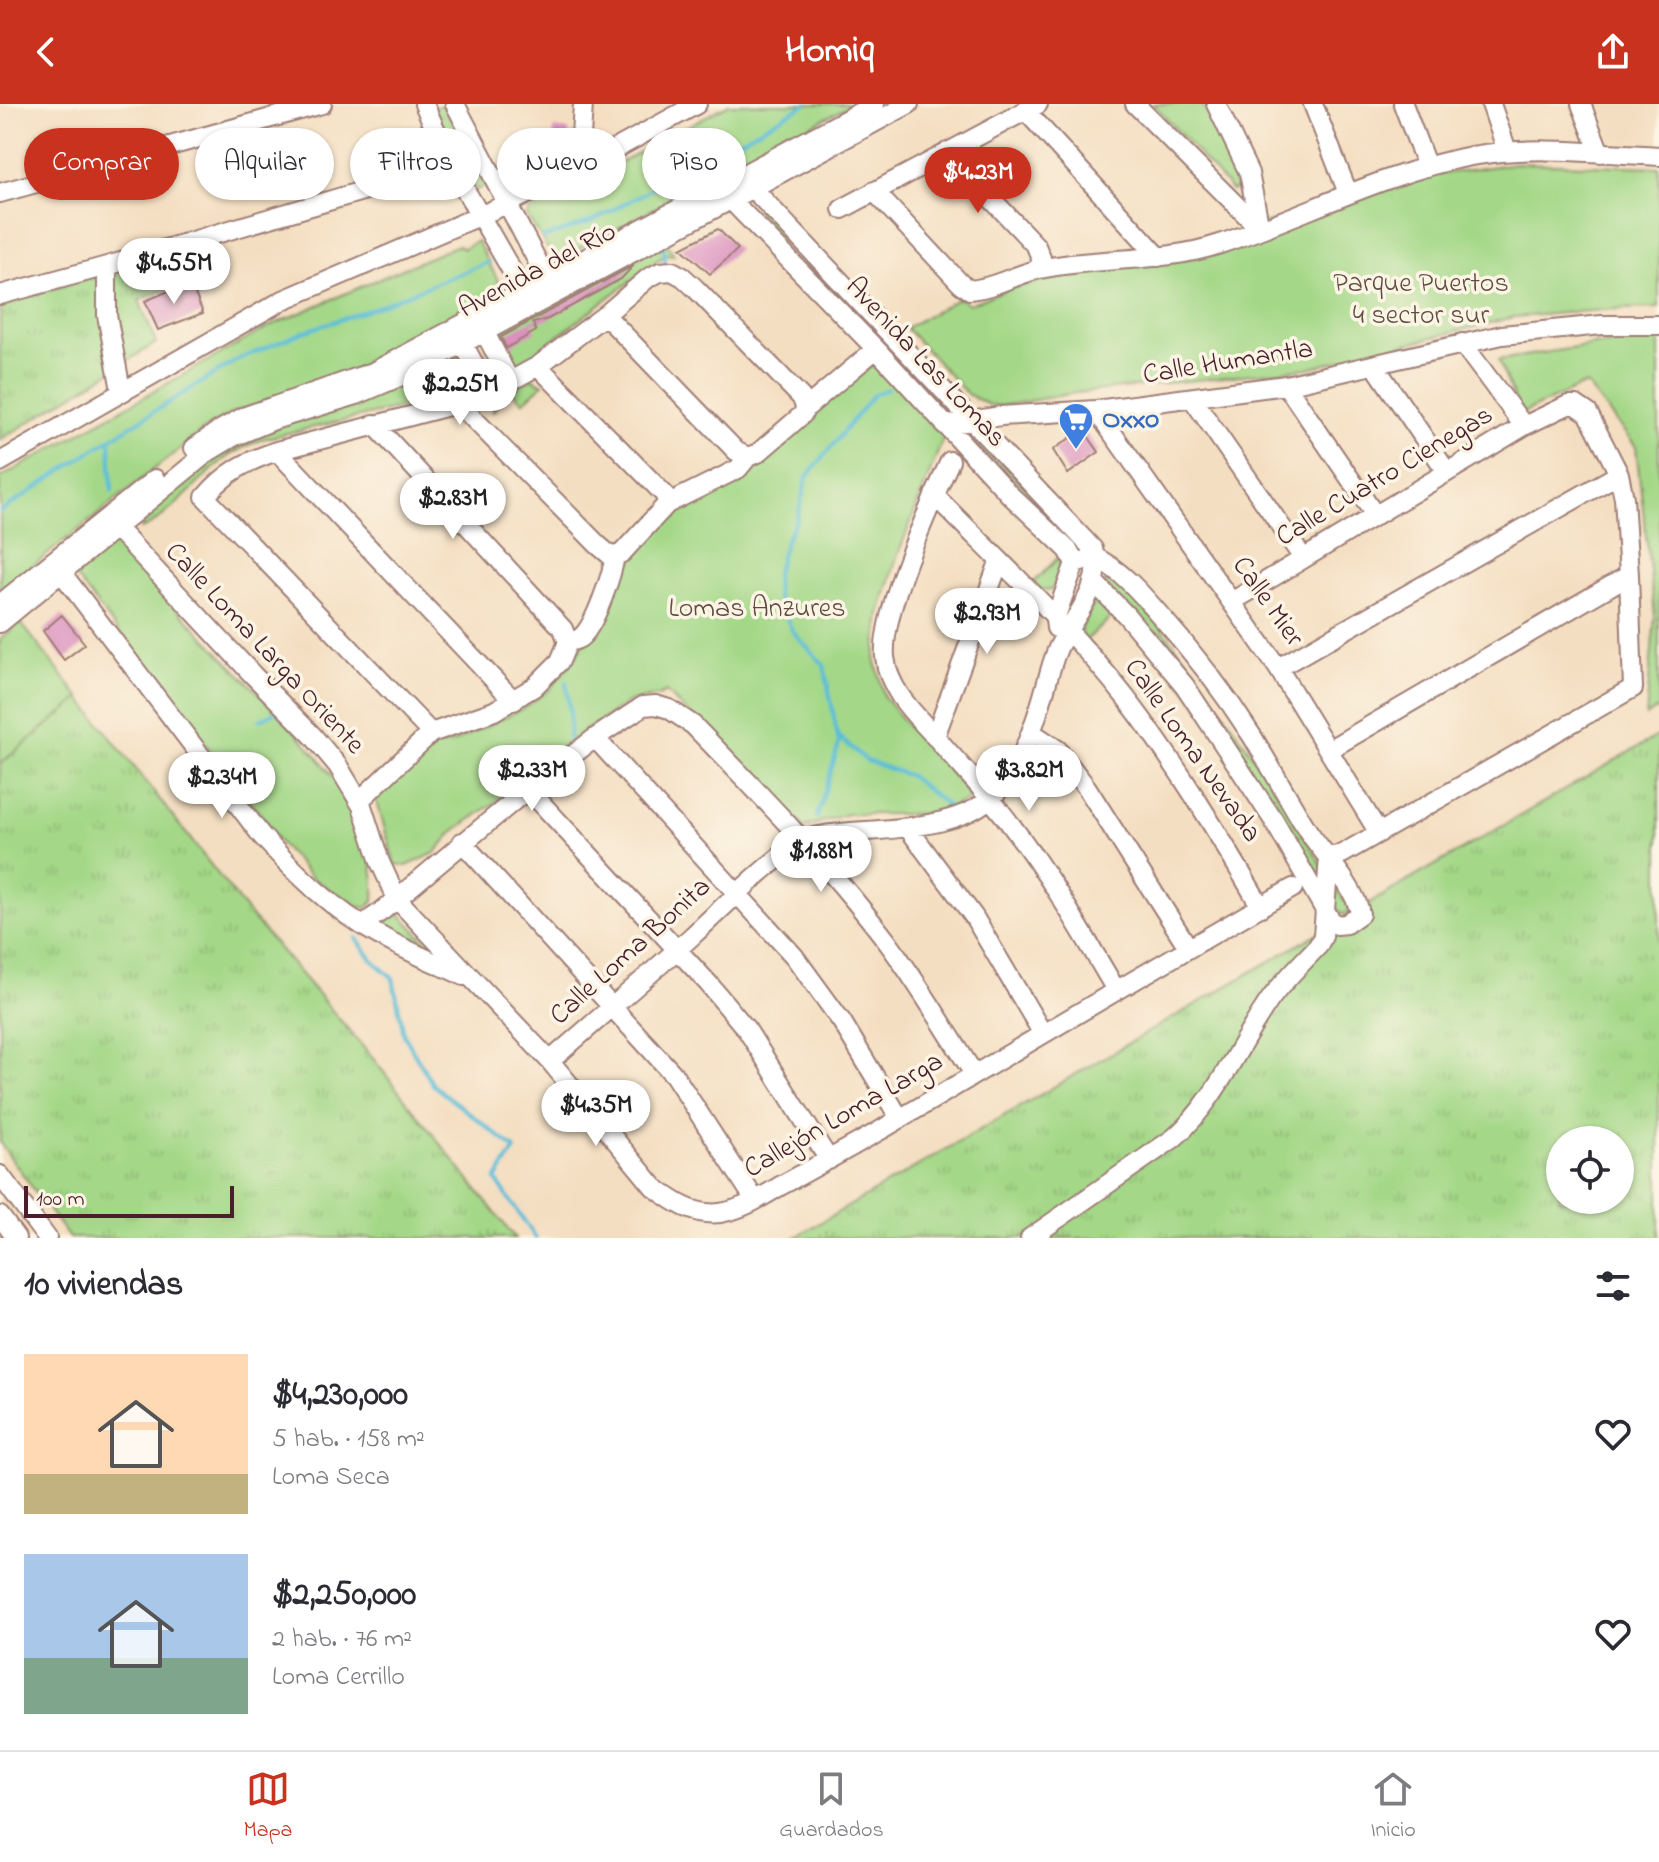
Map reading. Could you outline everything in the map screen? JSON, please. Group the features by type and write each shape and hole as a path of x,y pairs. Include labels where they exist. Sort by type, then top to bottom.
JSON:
{"street":[{"path":"0,193 322,104"},
{"path":"424,104 435,128"},
{"path":"455,104 547,281"},
{"path":"582,128 583,104"},
{"path":"626,143 697,104"},
{"name":"Avenida del Río","path":"746,182 875,104"},
{"name":"Avenida del Río","path":"746,182 909,104"},
{"path":"1135,104 1260,229"},
{"path":"1216,104 1249,173 1260,229"},
{"path":"1313,104 1348,193"},
{"path":"1403,104 1427,167"},
{"path":"1491,104 1507,151"},
{"path":"1581,104 1600,153"},
{"path":"842,209 1032,107 1159,257"},
{"path":"874,191 970,290 1040,269 1159,257 1208,248 1348,193 1427,167 1507,151 1659,156"},
{"path":"947,152 1036,246 1041,258 1040,269"},
{"name":"Avenida Las Lomas","path":"746,182 1082,537 1093,549 1095,557 1108,563 1134,585 1199,659 1253,739 1315,841 1329,857 1358,904 1360,914 1346,924 1337,925 1326,914"},
{"path":"0,295 350,195"},
{"path":"472,200 525,293"},
{"path":"0,462 283,300 515,200"},
{"name":"Avenida del Río","path":"0,623 58,568 218,431 279,403 343,384 458,336 547,281 711,200"},
{"name":"Avenida Las Lomas","path":"732,200 876,349 1010,495 1068,550 1075,563"},
{"path":"107,266 107,315 121,390"},
{"path":"431,733 205,497 217,482 251,459 374,424 460,405 490,393 538,366 648,278 660,272 672,271 695,288 801,397 806,408"},
{"path":"605,315 736,451 748,457"},
{"path":"480,324 511,383"},
{"name":"Calle Humantla","path":"945,425 969,420 1096,410 1286,385 1462,343 1553,328 1659,325"},
{"path":"458,336 490,393"},
{"path":"1462,343 1524,426"},
{"path":"460,405 598,545 615,556 622,553 667,504 738,469 748,457 758,453 876,349"},
{"path":"538,366 665,495 667,504"},
{"path":"1375,366 1447,472"},
{"path":"1286,385 1375,515"},
{"path":"1192,398 1303,558"},
{"name":"Calle Cuatro Cienegas","path":"1233,601 1524,426 1568,405 1576,405 1588,413 1619,474"},
{"name":"Calle Mier","path":"1096,410 1278,668 1379,833"},
{"path":"359,801 431,733 514,701 550,673 564,655 568,642 563,629 374,424"},
{"path":"277,451 514,701"},
{"path":"950,461 893,605 885,654 887,667 898,694 990,800 1054,886 1116,990"},
{"path":"1030,1238 1174,1138 1192,1122 1223,1078 1270,1000 1318,946 1323,936 1326,914 1329,857 1342,854 1633,688 1624,498 1619,474 1278,668"},
{"name":"Calle Loma Nevada","path":"934,495 1055,619 1064,640 1116,686 1164,750 1210,820 1261,907"},
{"name":"Calle Loma Larga Oriente","path":"112,523 338,766 359,801 380,862 397,899 475,981"},
{"path":"568,642 578,639 588,628 612,573 615,556"},
{"path":"1055,619 1075,563 1095,557"},
{"name":"Calle Loma Bonita","path":"550,1061 738,894 804,841 953,819 990,800 1011,774 1031,732 1064,640 1085,605 1093,581 1095,557"},
{"path":"935,737 999,562"},
{"path":"58,568 261,835 315,891 362,925 475,981"},
{"name":"Avenida del Río","path":"0,604 58,568"},
{"path":"1330,749 1629,575"},
{"path":"1093,581 1126,615 1185,686 1274,821 1326,914"},
{"path":"362,925 595,738 643,706 656,705 669,709 693,725 804,841 917,983 974,1074"},
{"path":"1031,732 1058,750 1087,788 1188,947"},
{"path":"595,738 794,956 842,1022 900,1119"},
{"path":"528,789 678,949 747,1030 829,1160"},
{"path":"908,828 974,917 1043,1034"},
{"path":"462,842 674,1075 755,1200"},
{"name":"Callejón Loma Larga","path":"475,981 593,1110 654,1187 674,1202 706,1214 729,1211 755,1200 829,1160 1293,888"},
{"path":"0,1175 47,1238"},
{"path":"0,1216 16,1238"}],"green space":[{"path":"443,104 456,128 443,128 434,108"},
{"path":"729,104 852,104 746,160 746,128 684,128"},
{"path":"1153,104 1202,104 1235,166 1241,188 1232,191"},
{"path":"642,151 642,200 671,200 563,257 556,257 527,216 528,212 550,200 626,200 626,159"},
{"name":"Parque Puertos 4 sector sur","path":"1516,163 1659,167 1659,308 1514,317 1309,368 1075,393 1001,406 989,405 967,394 906,328 959,298 969,304 1056,276 1126,265 1422,177"},
{"path":"761,208 943,400 943,408 758,215"},
{"path":"477,241 504,292 477,310 321,386 236,411 206,428 0,592 0,478 270,326 458,245 462,249"},
{"path":"666,242 674,255 666,254 521,364 511,365 495,338 496,333"},
{"path":"176,255 184,282 139,300 156,343 0,440 0,303"},
{"path":"1659,340 1659,708 1646,716 1655,616 1636,447 1586,384 1521,414 1498,360 1594,345"},
{"path":"455,356 462,358 474,386 469,392 262,439 228,456 172,508 141,529 143,520 158,507 179,480 217,449"},
{"name":"Lomas Anzures","path":"875,363 944,436 897,557 880,613 875,658 884,697 909,728 913,725 952,767 949,771 970,795 967,800 935,814 847,814 804,827 666,692 629,702 584,731 542,761 504,796 454,831 435,853 407,866 395,864 375,795 429,747 452,743 524,708 548,691 571,663 606,608 624,569 658,528 683,508 744,472 754,471 823,405"},
{"path":"532,378 543,384 523,402 512,391 493,411 497,400"},
{"path":"970,428 1066,531 1064,536 1059,535 964,432 964,429"},
{"path":"111,542 289,725 336,781 359,823 373,870 374,901 367,908 357,906 312,878 278,841 265,820 75,576 75,572"},
{"path":"1059,557 1059,574 1054,586 1051,590 1040,589 1033,583"},
{"path":"1109,573 1160,626 1196,671 1350,910 1344,915 1335,907 1262,790 1104,581"},
{"path":"1095,602 1114,615 1085,641 1080,634 1082,625"},
{"path":"21,623 80,698 0,764 0,639"},
{"path":"80,698 250,915 370,1055 515,1238 69,1238 0,1143 0,764"},
{"path":"1659,735 1659,1238 794,1238"},
{"path":"394,908 434,949 382,928 380,925 390,917"}],"building":[{"path":"718,229 738,249 710,274 681,248"},
{"path":"634,265 621,279 548,319 533,323 536,331 506,348 501,337"},
{"path":"190,282 203,313 158,330 145,301"},
{"name":"Oxxo","path":"1083,429 1099,452 1068,474 1053,450"},
{"path":"62,615 85,644 64,660 43,631"}],"waterway":[{"path":"543,238 595,220 806,104"},
{"path":"663,244 665,262"},
{"path":"0,512 239,359 489,262"},
{"path":"817,817 839,744 824,665 793,632 777,597 776,573 785,542 797,519 807,477 873,395 887,389"},
{"path":"110,439 112,491"},
{"path":"566,682 570,712 569,741"},
{"path":"260,720 277,711"},
{"path":"839,737 867,761 910,776 950,808"},
{"path":"356,938 374,962 393,978 404,1035 433,1085 515,1149 496,1180 536,1238"}],"place":[{"name":"Oxxo","path":"1076,451"}]}
